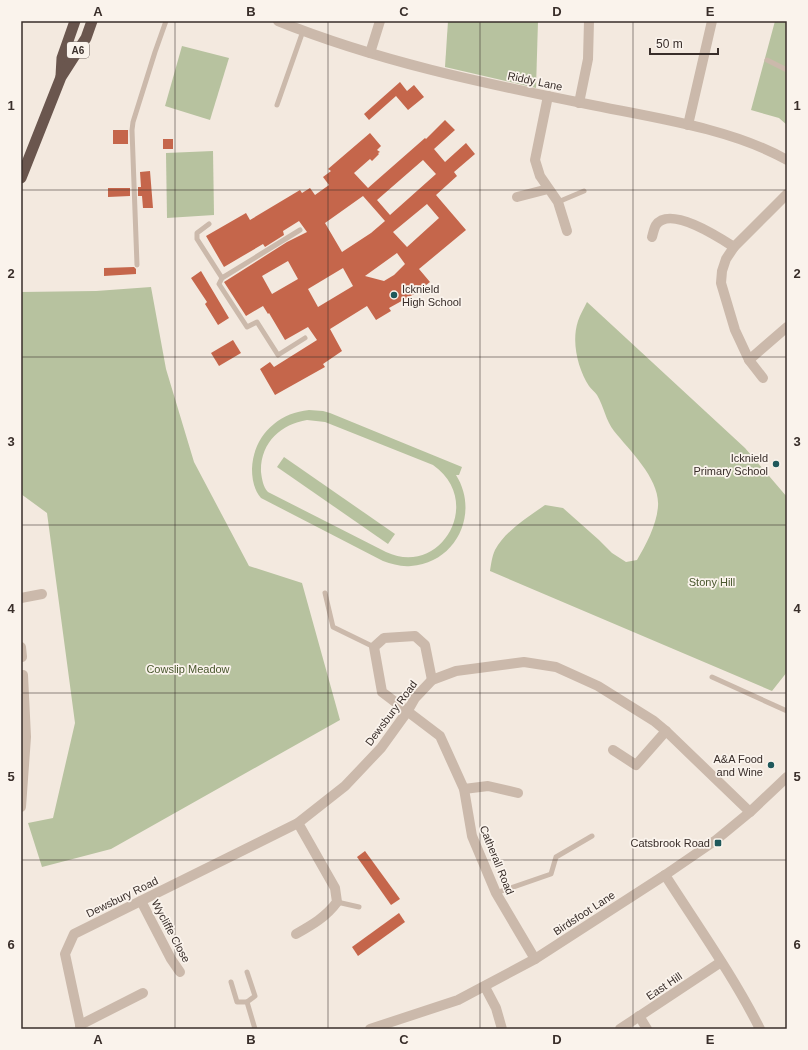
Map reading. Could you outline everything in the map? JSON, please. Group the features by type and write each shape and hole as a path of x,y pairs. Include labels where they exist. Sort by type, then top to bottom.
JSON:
{"highway":[{"name":"A6","path":"61,77 62,58 75,21"},
{"name":"A6","path":"21,178 61,77 86,38 92,21"}],"street":[{"name":"Riddy Lane","path":"278,21 303,31 370,53 435,72 688,125 730,136 773,152 787,160"},
{"path":"370,53 380,21"},
{"path":"579,103 588,59 589,21"},
{"path":"688,125 712,21"},
{"path":"548,96 535,160 540,176 558,202 567,231"},
{"path":"517,197 548,189"},
{"path":"763,378 749,360 735,330 720,283 726,259 734,247 787,194"},
{"path":"652,237 655,225 661,220 669,219 700,227 734,247"},
{"path":"749,360 787,327"},
{"path":"21,598 42,594"},
{"path":"374,647 384,638 415,636 425,645 432,680"},
{"name":"Catherall Road","path":"374,647 382,692 440,736 464,789 472,836 496,893 535,959"},
{"name":"Dewsbury Road","path":"81,1027 65,954 74,934 298,822 345,786 381,748 407,712 415,698 432,680 456,671 524,662 556,667 598,686 666,730 750,812"},
{"path":"21,807 23,755 26,737 22,694 23,675"},
{"path":"613,750 636,765 666,730"},
{"name":"Birdsfoot Lane","path":"370,1029 458,1000 485,987 535,959 665,875 716,840 750,812 787,777"},
{"path":"464,789 488,786 518,793"},
{"path":"296,934 317,922 331,910 337,902 335,888 298,822"},
{"path":"665,875 721,962 760,1029"},
{"name":"Wycliffe Close","path":"141,901 171,959 180,972"},
{"name":"East Hill","path":"620,1029 721,962"},
{"path":"485,987 496,1008 502,1029"},
{"path":"81,1027 143,993"},
{"path":"639,1016 647,1029"}],"lane":[{"path":"137,265 132,130 133,122 166,21"},
{"path":"277,105 303,31"},
{"path":"767,60 787,70"},
{"path":"558,202 584,191"},
{"path":"209,224 197,233 197,239 222,278"},
{"path":"300,230 222,278 219,284 247,328 257,322 278,355 305,338"},
{"path":"325,593 333,627 374,647"},
{"path":"712,677 787,711"},
{"path":"496,893 552,874 556,857 592,836"},
{"path":"337,902 359,907"},
{"path":"231,982 237,1002 247,1002 255,996 247,972"},
{"path":"247,1002 255,1029"}],"green space":[{"path":"448,21 538,21 536,88 445,67"},
{"path":"775,21 787,21 787,125 779,118 751,110"},
{"path":"182,46 229,58 210,120 165,106"},
{"path":"213,151 214,215 167,218 166,153"},
{"name":"Cowslip Meadow","path":"151,287 166,369 194,462 249,566 302,583 340,720 111,849 42,867 28,823 53,818 75,723 47,513 21,494 21,292 96,291"},
{"name":"Stony Hill","path":"587,302 745,448 787,497 787,672 772,691 490,571 494,552 499,543 517,525 545,505 563,508 612,553 626,562 637,560 656,520 658,506 654,486 643,466 611,427 596,394 585,379 579,364 575,338 576,329"},
{"path":"309,410 330,413 462,467 459,475 456,475 463,490 465,505 464,520 459,534 451,546 440,556 427,563 411,566 400,566 383,561 261,498 255,488 252,473 253,457 257,447 262,437 277,422 297,412","holes":["307,420 325,422 433,465 448,480 455,497 455,515 450,532 439,545 424,554 406,557 386,552 268,492 262,480 261,472 264,452 268,444 281,431 298,422"]},
{"path":"284,457 395,534 388,544 277,467"}],"building":[{"path":"400,82 407,91 414,85 424,97 408,110 396,96 369,120 364,114"},
{"path":"445,120 455,130 434,149 445,162 466,143 475,154 454,172 457,176 436,195 466,230 419,269 430,282 416,293 389,308 391,311 376,320 367,306 330,329 342,351 323,364 325,367 275,395 260,369 270,362 274,367 317,340 308,327 285,340 269,313 268,314 263,306 246,316 224,282 287,242 307,232 299,221 283,231 284,235 265,247 263,244 224,267 206,236 246,213 250,220 300,190 302,193 310,188 315,195 329,185 323,177 331,171 328,169 370,133 381,146 377,150 380,152 372,161 370,159 354,173 368,188 425,138 426,139","holes":["423,160 436,174 390,215 377,200","363,196 385,221 371,233 342,252 325,223","427,204 439,218 407,247 393,232","397,253 405,264 394,275 384,281 365,276","288,261 298,279 272,294 262,276","343,268 353,286 318,307 308,289"]},
{"path":"113,130 128,130 128,144 113,144"},
{"path":"163,139 173,139 173,149 163,149"},
{"path":"150,171 153,208 143,208 142,196 138,196 138,187 141,187 140,172"},
{"path":"108,188 130,188 130,196 108,197"},
{"path":"134,267 136,269 136,274 104,276 104,268"},
{"path":"201,271 229,318 218,325 205,304 207,302 191,278"},
{"path":"233,340 241,353 219,366 211,353"},
{"path":"365,851 400,899 391,905 357,857"},
{"path":"399,913 405,922 358,956 352,947"}],"place":[{"name":"Icknield High School","path":"394,295"},
{"name":"Icknield Primary School","path":"776,464"},
{"name":"A&A Food and Wine","path":"771,765"},
{"name":"Catsbrook Road","path":"718,843"}]}
